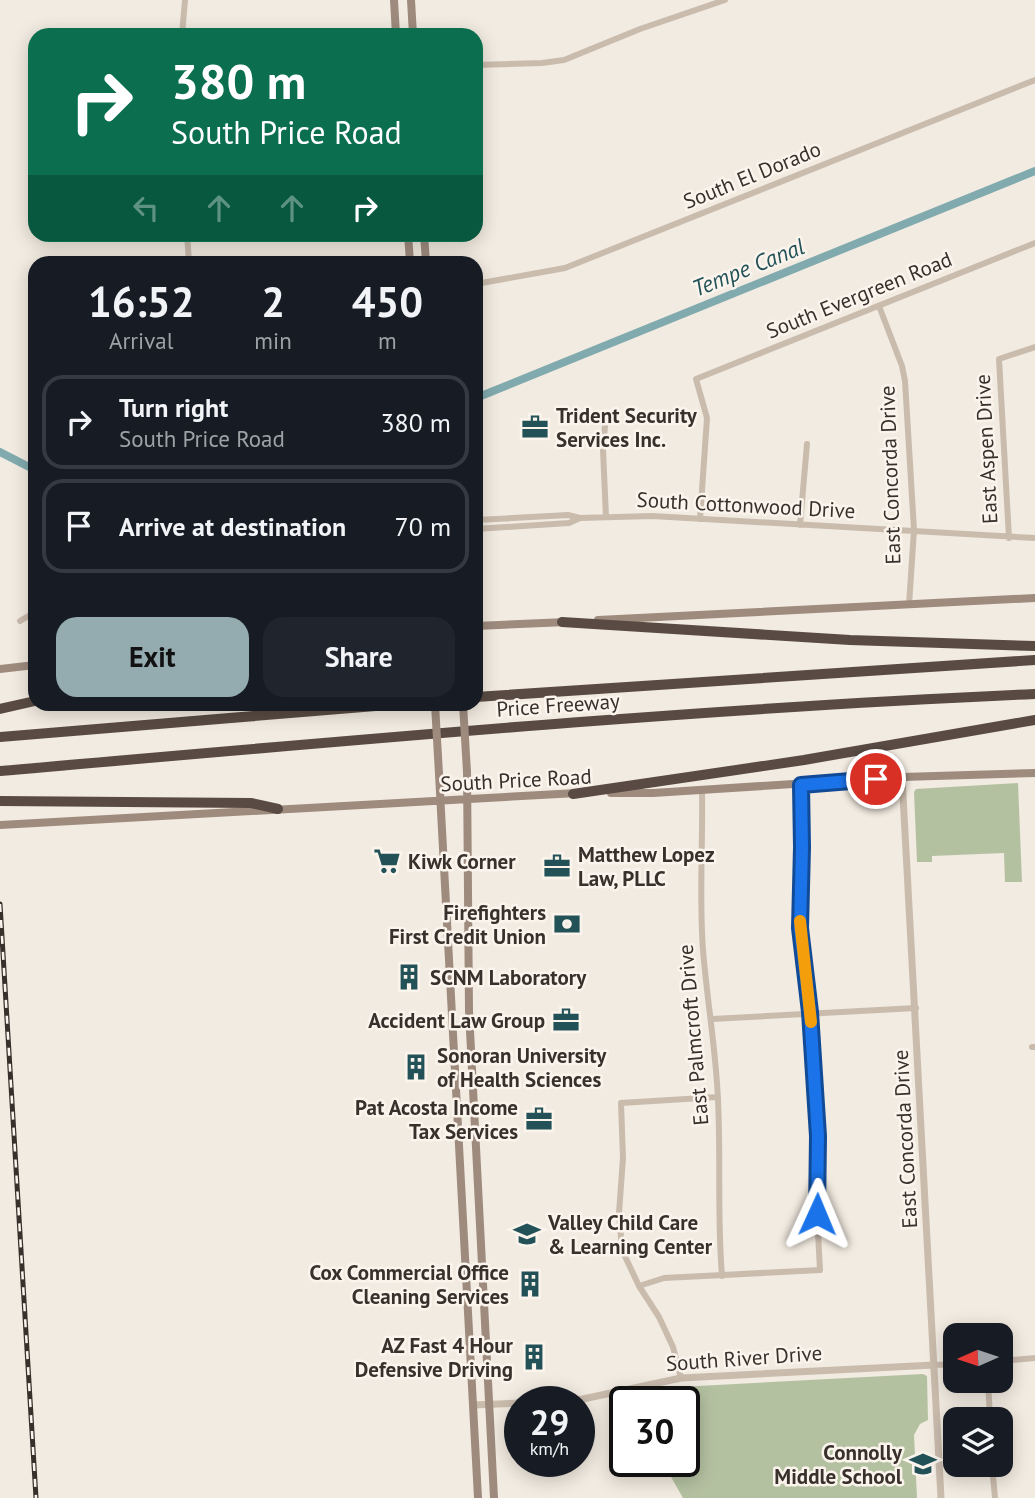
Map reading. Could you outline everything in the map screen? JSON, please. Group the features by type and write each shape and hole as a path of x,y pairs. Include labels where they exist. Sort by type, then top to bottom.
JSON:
{"highway":[{"path":"562,622 836,639 1035,646"},
{"name":"Price Freeway","path":"483,697 1035,660"},
{"name":"Price Freeway","path":"0,771 398,736 904,700 1035,694"},
{"path":"0,709 28,703"},
{"path":"0,737 315,711"},
{"path":"573,794 830,756 1035,720"},
{"path":"0,801 251,803 278,809"}],"main road":[{"path":"394,0 396,28"},
{"path":"411,0 413,28"},
{"path":"483,626 1035,598"},
{"path":"0,669 28,666"},
{"path":"435,711 478,1498"},
{"path":"463,711 468,800 469,1011 494,1498"},
{"name":"South Price Road","path":"0,825 573,794 1035,773"},
{"path":"453,1012 469,1011"},
{"path":"459,1123 475,1122"}],"street":[{"path":"183,28 185,0"},
{"path":"483,65 564,60 640,29 725,0"},
{"name":"South El Dorado","path":"483,283 565,268 1035,80"},
{"name":"South Evergreen Road","path":"700,519 706,418 696,379 1035,243"},
{"name":"East Concorda Drive","path":"879,306 905,381 914,530 909,605"},
{"name":"East Aspen Drive","path":"1009,538 999,359 1035,347"},
{"path":"606,426 603,450 606,517"},
{"path":"800,526 807,444"},
{"name":"South Cottonwood Drive","path":"483,520 568,515 580,518 652,516 1035,538"},
{"path":"508,527 520,518"},
{"name":"South Cottonwood Drive","path":"483,529 569,523 580,518"},
{"path":"20,621 28,616"},
{"name":"East Concorda Drive","path":"902,778 941,1498"},
{"path":"639,1286 664,1278 820,1270 817,1214 818,1136 810,1012 800,928 801,785"},
{"name":"East Palmcroft Drive","path":"702,790 701,906 703,953 712,1019 718,1097 718,1228 722,1276"},
{"path":"712,1019 916,1008"},
{"path":"681,1378 669,1338 622,1250 619,1213 623,1158 621,1103 718,1097"},
{"path":"1013,1361 1035,1358"},
{"name":"South River Drive","path":"595,1396 681,1378 943,1365"},
{"path":"473,1405 504,1404"},
{"path":"993,1477 995,1498"}],"green space":[{"path":"1018,783 1022,882 1005,882 1004,853 932,856 932,862 917,862 916,789"},
{"path":"923,1374 927,1376 928,1420 920,1424 914,1435 917,1498 683,1498 671,1477 700,1477 700,1386 698,1386"}],"waterway":[{"name":"Tempe Canal","path":"483,395 1035,171"},
{"name":"Tempe Canal","path":"0,452 28,466"}],"railway":[{"path":"0,904 36,1498"}],"slow traffic":[{"path":"800,921 811,1022"}],"place":[{"name":"Trident Security Services Inc.","path":"535,427"},
{"name":"Kiwk Corner","path":"387,861"},
{"name":"Matthew Lopez Law, PLLC","path":"557,866"},
{"name":"Firefighters First Credit Union","path":"567,924"},
{"name":"SCNM Laboratory","path":"409,977"},
{"name":"Accident Law Group","path":"566,1020"},
{"name":"Sonoran University of Health Sciences","path":"416,1067"},
{"name":"Pat Acosta Income Tax Services","path":"539,1119"},
{"name":"Valley Child Care & Learning Center","path":"527,1234"},
{"name":"Cox Commercial Office Cleaning Services","path":"530,1284"},
{"name":"AZ Fast 4 Hour Defensive Driving","path":"534,1357"},
{"name":"Connolly Middle School","path":"923,1464"}],"route":[{"path":"817,1214 818,1136 810,1012 800,928 801,785 876,779"}]}
